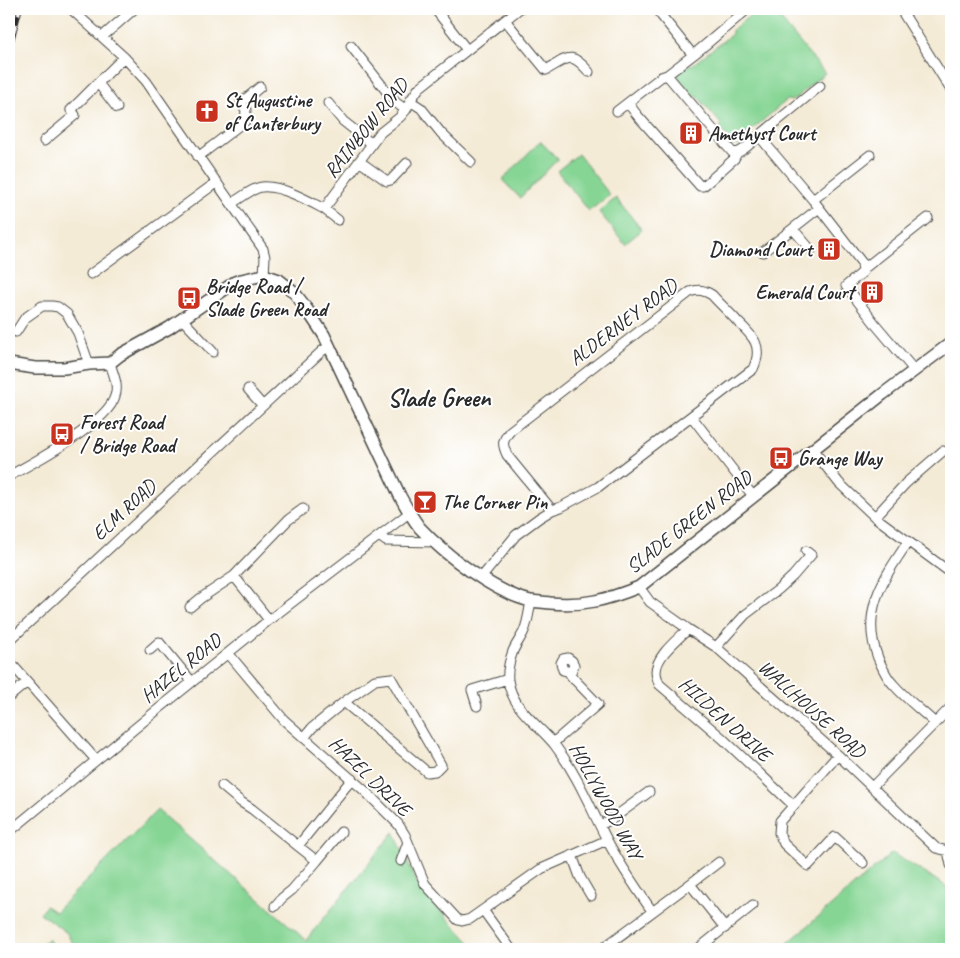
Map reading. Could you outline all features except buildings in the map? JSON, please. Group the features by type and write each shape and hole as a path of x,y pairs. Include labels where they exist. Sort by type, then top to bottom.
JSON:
{"street":[{"path":"9,364 35,368 64,368 110,363 120,355 144,343 182,319 238,281 264,275 264,250 146,81 124,57 71,9"},
{"path":"102,37 134,9"},
{"path":"435,9 467,50"},
{"name":"RAINBOW ROAD","path":"232,203 255,189 263,187 279,189 324,209 380,133 400,117 419,88 519,9"},
{"path":"656,9 693,55"},
{"path":"617,112 660,77 667,75 693,55 748,9"},
{"path":"905,10 951,90"},
{"path":"505,20 546,70 572,58 577,59 590,72"},
{"path":"351,46 395,102 420,108 441,133 471,162"},
{"path":"44,142 75,115 71,110 124,57"},
{"path":"667,75 732,152 737,153"},
{"path":"98,83 117,108"},
{"path":"628,103 700,186 703,186 734,159 737,153 820,86"},
{"path":"198,157 246,121 246,110 241,102 260,87"},
{"path":"328,103 343,121 372,144"},
{"path":"758,136 820,208 862,263 863,272 846,286 876,326 914,370"},
{"path":"813,200 870,155"},
{"path":"359,161 387,181 391,180 408,164"},
{"path":"91,274 217,182"},
{"path":"763,252 820,208"},
{"path":"324,209 338,220"},
{"path":"862,267 866,267 928,218"},
{"path":"793,229 810,250"},
{"name":"SLADE GREEN ROAD","path":"264,275 282,282 293,291 317,324 330,346 409,513 420,527 461,565 481,578 511,594 531,601 557,604 584,604 600,601 639,587 914,370 951,343"},
{"name":"ALDERNEY ROAD","path":"481,578 516,535 538,518 598,487 754,368 758,360 758,347 754,337 704,290 690,292 510,430 504,438 504,446 508,456 552,510"},
{"path":"16,332 25,318 42,306 58,307 67,314 78,333 88,364"},
{"path":"182,319 212,352"},
{"name":"ELM ROAD","path":"9,641 322,351 330,346"},
{"path":"9,476 59,448 97,420 108,409 115,398 117,386 110,363"},
{"path":"248,389 263,406"},
{"path":"692,417 753,496"},
{"path":"813,450 839,483 875,517 951,573"},
{"path":"875,517 906,483 943,451"},
{"path":"190,607 234,576 288,520 303,509"},
{"name":"HAZEL ROAD","path":"9,832 269,620 409,513"},
{"path":"379,536 386,542 436,542"},
{"path":"908,542 892,565 877,595 871,618 872,637 882,668 892,684 935,723"},
{"path":"716,646 745,615 779,589 811,556"},
{"path":"234,576 269,620"},
{"name":"WALLHOUSE ROAD","path":"639,587 650,602 716,646 838,755 936,848 950,849 951,865"},
{"name":"HOLLYWOOD WAY","path":"531,601 525,629 513,650 509,665 508,679 511,690 517,705 553,743 579,782 607,840 626,873 652,910"},
{"name":"HILDEN DRIVE","path":"688,629 662,656 657,665 656,674 660,684 722,738 793,805"},
{"path":"150,650 159,642 192,682"},
{"name":"HAZEL DRIVE","path":"228,653 284,720 352,779 398,824 408,842 427,887 462,922 549,865 607,840"},
{"path":"9,661 96,760"},
{"path":"553,743 602,707 568,672"},
{"name":"HAZEL DRIVE","path":"304,738 312,728 344,702 375,680 391,678 441,765 435,772 426,772 344,702"},
{"path":"477,706 470,686 508,679"},
{"path":"9,697 27,682"},
{"path":"872,787 951,707"},
{"path":"838,755 780,821 779,833 784,844 808,866 835,837 863,863"},
{"path":"298,846 352,779"},
{"path":"222,786 317,861"},
{"path":"600,825 612,819 649,792"},
{"path":"275,906 292,890 341,832"},
{"name":"HAZEL DRIVE","path":"401,862 408,842"},
{"path":"572,855 580,877 591,896"},
{"path":"602,949 614,946 652,910 719,862"},
{"path":"690,884 725,928"},
{"path":"698,949 753,905"},
{"path":"483,910 511,949"}],"green space":[{"path":"758,9 772,9 825,73 792,101 787,100 747,134 748,140 734,145 720,129 721,124 698,97 693,97 680,81 678,75 681,70 688,65 692,65 732,34 732,30"},
{"path":"540,141 558,159 520,198 502,180"},
{"path":"578,154 610,195 589,211 557,171"},
{"path":"616,198 642,230 625,244 599,212"},
{"path":"157,810 306,940 394,832 419,887 476,949 72,949 67,933 40,913 46,906 55,912"},
{"path":"892,853 951,889 951,949 781,949"},
{"path":"48,939 56,949 35,949"}],"railway":[{"path":"9,50 20,9"}],"place":[{"name":"St Augustine of Canterbury","path":"207,111"},
{"name":"Amethyst Court","path":"691,133"},
{"name":"Diamond Court","path":"829,249"},
{"name":"Emerald Court","path":"872,292"},
{"name":"Bridge Road / Slade Green Road","path":"189,298"},
{"name":"Forest Road / Bridge Road","path":"62,434"},
{"name":"Grange Way","path":"781,458"},
{"name":"The Corner Pin","path":"425,502"}],"district":[{"name":"Slade Green","path":"439,398"}]}
